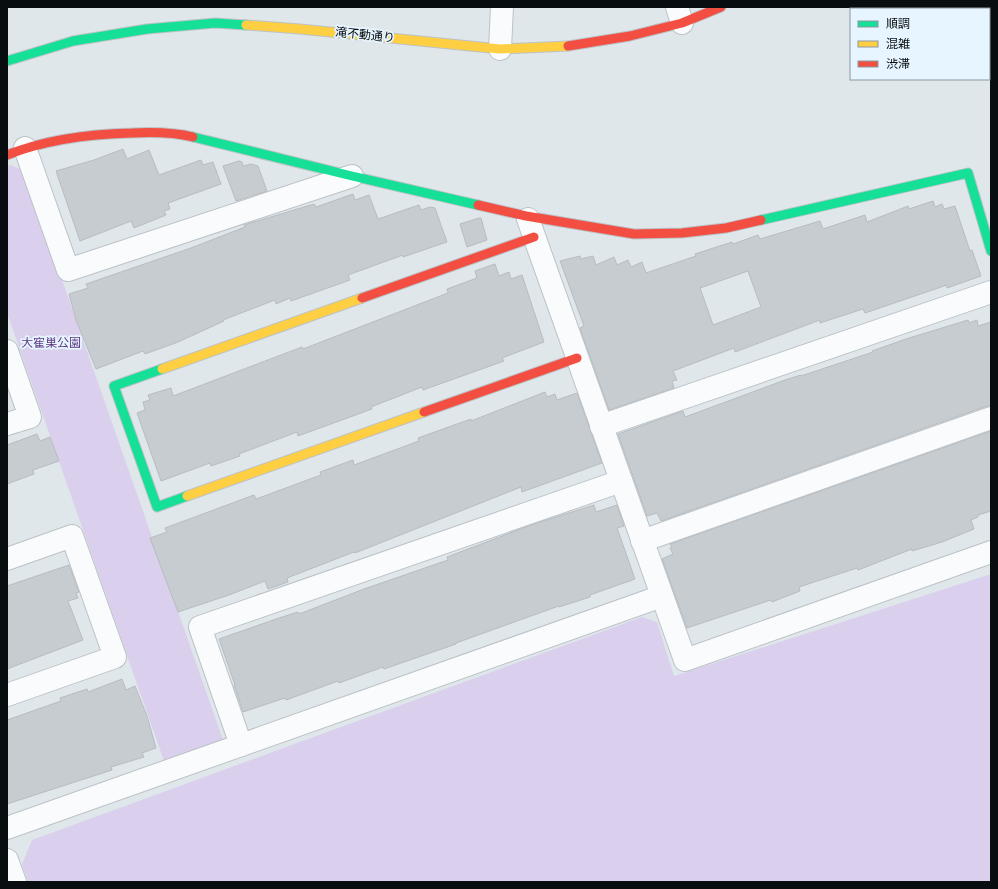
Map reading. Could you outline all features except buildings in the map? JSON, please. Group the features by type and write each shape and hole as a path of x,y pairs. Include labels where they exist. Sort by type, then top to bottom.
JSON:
{"street":[{"path":"500,49 502,7"},
{"name":"滝不動通り","path":"7,61 73,41 147,29 215,23 300,29 500,49 570,46 630,36 679,15 721,7"},
{"path":"352,176 68,270 16,151 78,136 159,132 190,136 352,176 526,216 634,234 682,233 726,228 968,173 991,251"},
{"path":"526,216 685,660 991,552"},
{"path":"534,237 114,386 157,507 577,358"},
{"path":"602,426 991,292"},
{"path":"7,351 30,416 7,424"},
{"path":"642,541 991,418"},
{"path":"241,745 200,627 621,481"},
{"path":"7,559 72,536 115,657 7,695"},
{"path":"7,828 662,596"},
{"path":"7,860 15,882"}],"green space":[{"name":"大寉巣公園","path":"11,165 24,171 223,740 164,761 7,313 7,166"},
{"path":"991,574 991,882 28,882 22,864 32,840 642,617 657,622 674,676"}],"traffic: fast":[{"path":"7,61 73,41 147,29 215,23 246,25"},
{"path":"193,137 478,205"},
{"path":"761,220 968,173 991,251"},
{"path":"162,369 114,386 157,507 187,496"}],"traffic: slow":[{"path":"246,25 500,49 568,46"},
{"path":"162,369 362,298"},
{"path":"187,496 424,412"}],"traffic: jam":[{"path":"568,46 630,36 682,23 721,7"},
{"path":"7,155 53,141 85,136 170,133 193,137"},
{"path":"478,205 526,216 634,234 682,233 726,228 761,220"},
{"path":"362,298 534,237"},
{"path":"424,412 577,358"}]}
